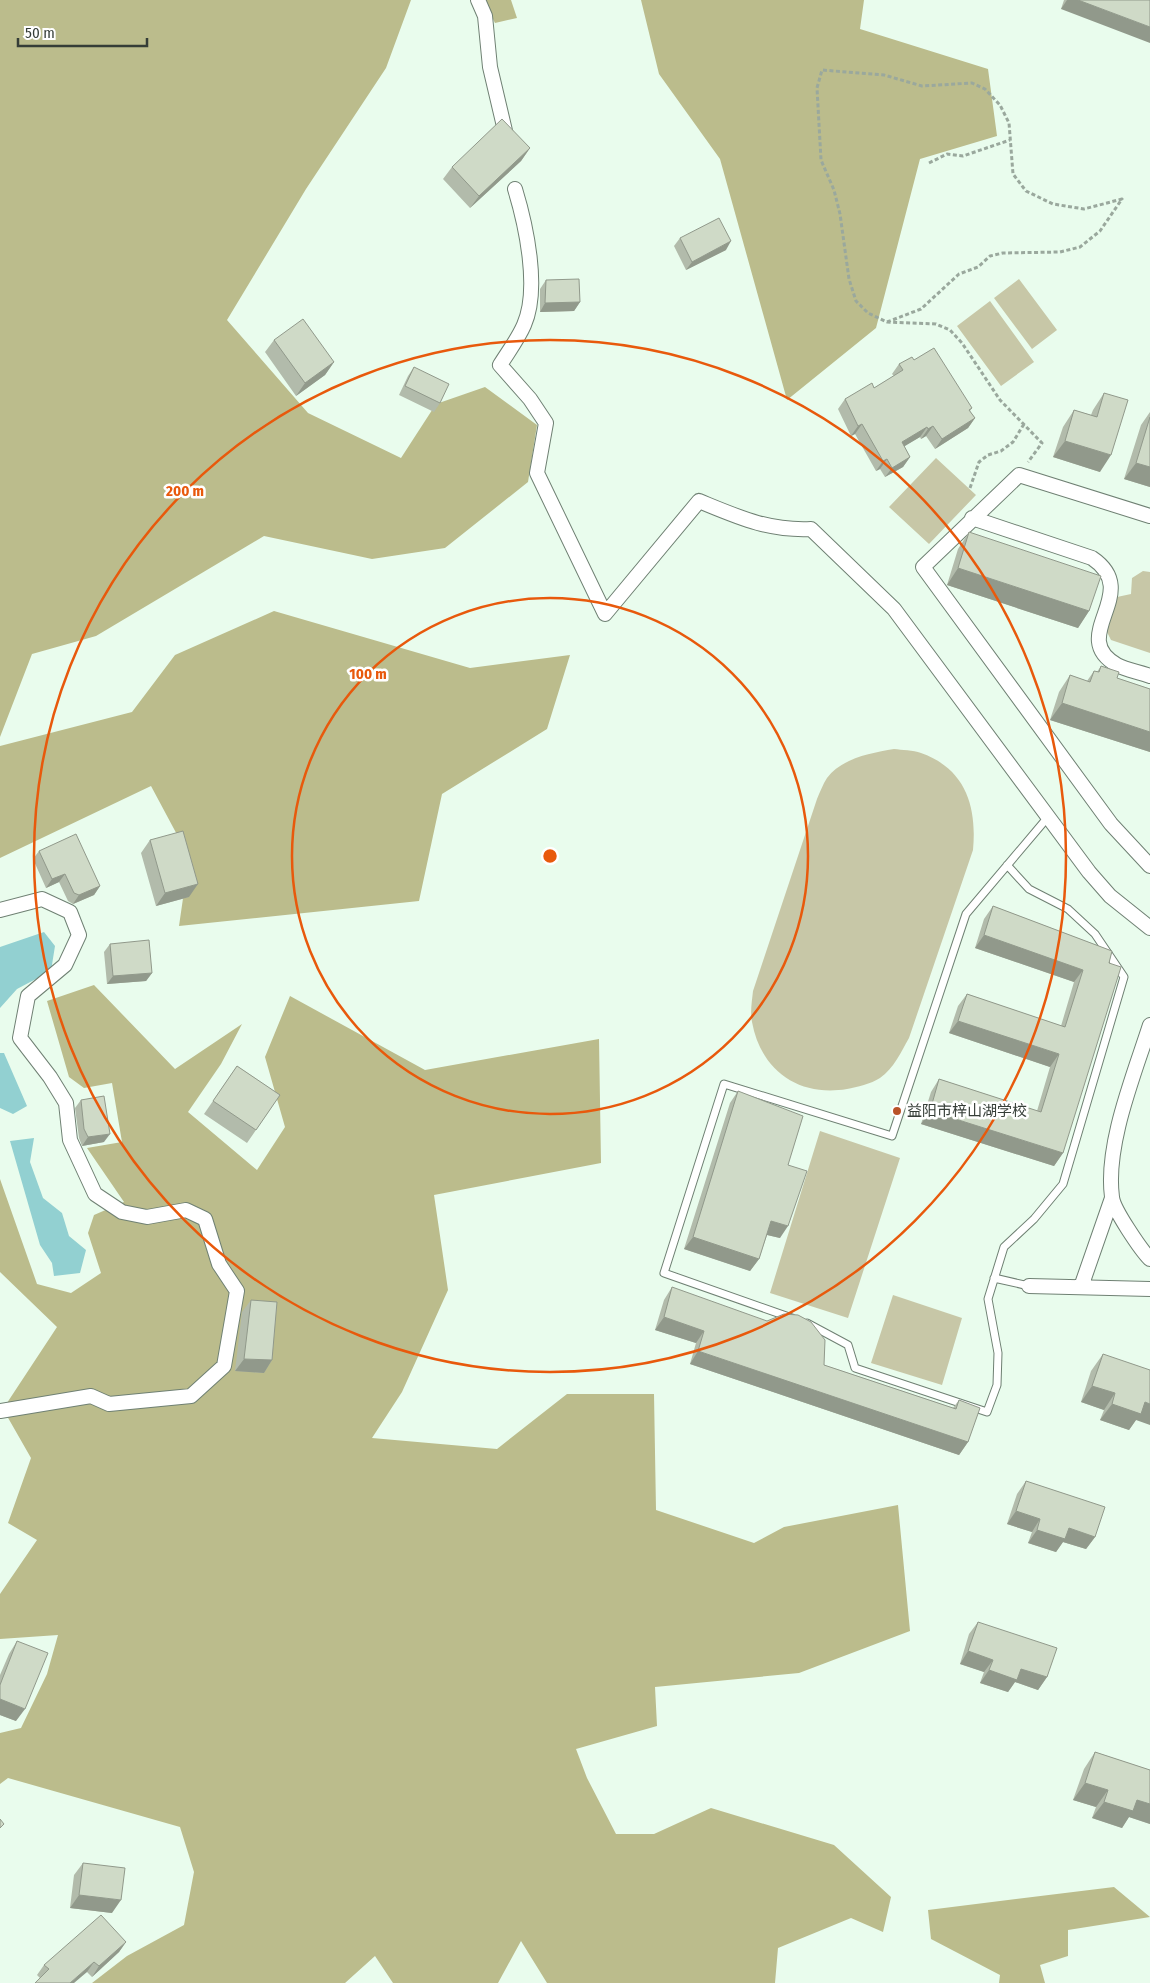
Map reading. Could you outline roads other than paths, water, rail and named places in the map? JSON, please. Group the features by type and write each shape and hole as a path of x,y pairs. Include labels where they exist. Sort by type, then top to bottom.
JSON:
{"street":[{"path":"478,0 485,16 490,67 506,135"},
{"path":"515,189 526,226 532,288 525,324 500,365 530,399 546,423 537,473 605,614 699,501 746,521 785,530 811,529 894,608 1048,817 1110,896 1150,928"},
{"path":"1150,516 1019,475 923,567 1111,824 1150,866"},
{"path":"972,518 1092,558 1103,565 1111,578 1112,590 1099,630 1099,643 1105,654 1117,665 1150,676"},
{"path":"0,910 42,899 70,912 79,935 65,965 28,996 20,1038 50,1077 66,1103 70,1140 95,1194 122,1212 147,1217 186,1210 205,1219 220,1264 237,1291 224,1366 191,1396 109,1404 91,1396 0,1410"},
{"path":"1081,1287 1112,1198 1113,1142 1150,1025"},
{"path":"1112,1198 1141,1251 1150,1259"},
{"path":"1029,1286 1150,1289"}],"lane":[{"path":"1007,865 1029,889 1068,908 1095,934 1124,977 1063,1184 1034,1219 1004,1246 988,1299 998,1353 997,1385 987,1412 855,1368 848,1345 812,1325 664,1273 724,1084 892,1136 966,914 1007,865 1048,817"},
{"path":"994,1278 1029,1286"}],"water":[{"path":"44,932 55,946 51,971 17,989 0,1008 0,947"},
{"path":"0,1053 4,1053 27,1106 13,1114 0,1108"},
{"path":"34,1138 30,1162 43,1198 62,1213 69,1236 86,1250 80,1273 54,1276 52,1263 40,1245 10,1141"}],"place":[{"name":"益阳市梓山湖学校","path":"897,1111"}]}
